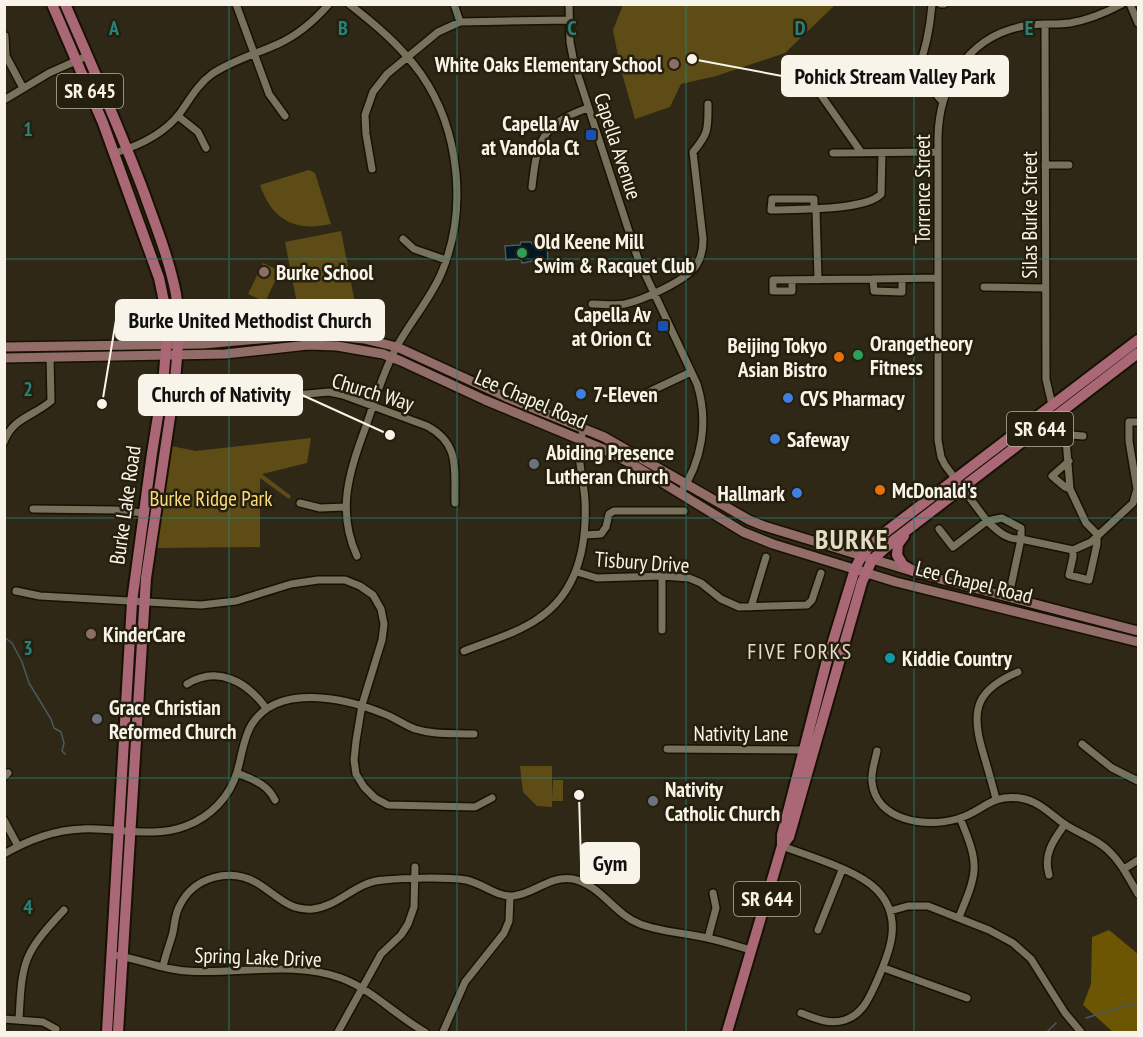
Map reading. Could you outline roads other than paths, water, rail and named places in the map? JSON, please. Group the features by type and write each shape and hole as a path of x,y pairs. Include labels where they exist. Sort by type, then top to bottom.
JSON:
{"main road":[{"name":"Burke Lake Road","path":"52,4 82,58 127,149 152,215 171,275 178,311 172,350 163,385 132,602 117,955 118,1032"},
{"name":"Burke Lake Road","path":"65,4 161,285 172,350 172,400 151,538 124,831"},
{"name":"Lee Chapel Road","path":"172,350 282,336 317,334 364,339 397,347 515,401 618,444 743,517 764,526 917,573 1138,631"},
{"name":"SR 644","path":"860,571 1052,405 1138,340"},
{"name":"Lee Chapel Road","path":"172,350 225,354 321,345 357,349 392,357 485,400 580,438 632,464 752,536 860,571 1138,642"},
{"path":"4,347 172,350"},
{"path":"4,358 172,350"},
{"name":"SR 644","path":"727,1032 782,846 782,836 809,750 826,664 860,571 861,557 887,531 959,484 1138,353"},
{"path":"912,526 900,540 897,555 903,564 917,573"},
{"name":"Burke Lake Road","path":"107,1032 117,955"}],"street":[{"path":"236,4 269,94 285,116"},
{"path":"115,153 161,130 178,116 202,82 211,75 229,63 280,43 303,29 329,4"},
{"path":"349,4 387,34 422,75 447,126 454,154 457,182 452,237 446,260 432,291 392,357 350,469 345,507 347,530 357,556"},
{"path":"454,4 460,22"},
{"name":"Capella Avenue","path":"569,4 570,49 638,259 701,397 704,427 699,452 687,483 680,494"},
{"path":"932,4 930,29 923,59 917,72 942,101"},
{"name":"Torrence Street","path":"1073,550 1005,537 987,521 941,457 938,440 938,124 942,101 950,81 966,59 988,40 1017,27 1087,20 1122,4"},
{"path":"1131,4 1138,23"},
{"path":"372,169 366,134 368,103 380,81 438,32 460,22 569,20"},
{"name":"Silas Burke Street","path":"1045,24 1046,379 1052,405"},
{"path":"5,36 6,56 23,88"},
{"path":"4,100 49,73 82,58"},
{"path":"923,59 950,81"},
{"path":"812,81 861,152"},
{"path":"592,304 626,303 689,273 697,264 702,252 703,239 693,152 706,137 708,104"},
{"path":"532,186 535,156 552,126 561,119 588,108"},
{"path":"178,116 198,132 206,148"},
{"path":"833,153 938,152"},
{"path":"818,280 815,209 814,199 772,200 771,210 815,209 871,202 881,194 882,153"},
{"path":"1045,165 1069,165"},
{"path":"404,239 414,249 446,260"},
{"path":"792,280 938,278"},
{"path":"873,279 874,291 902,292 902,279"},
{"path":"984,287 1045,288"},
{"path":"4,442 9,430 16,423 51,401 50,357"},
{"path":"636,398 691,372"},
{"name":"Church Way","path":"220,402 320,392 343,395 427,426 445,438 450,446 454,460 455,503"},
{"path":"1083,436 1071,435 1066,439 1070,489 1086,524 1097,534 1089,580 1069,575 1073,550 1090,542 1097,534 1133,503 1136,496 1136,482 1129,422 1138,422"},
{"path":"464,651 539,618 558,600 577,572 585,535 584,485 578,453 584,428"},
{"path":"1130,441 1138,436"},
{"path":"1069,461 1052,476 1070,489"},
{"path":"300,503 320,508 345,507"},
{"path":"33,509 115,510 143,513"},
{"path":"585,535 601,534 606,527 609,514 614,512 684,512"},
{"path":"939,529 953,547 987,521 995,518 1002,518 1017,524 1021,528 1021,539 1011,586"},
{"path":"751,607 766,557"},
{"name":"Tisbury Drive","path":"577,572 597,578 662,576 689,578 701,583 721,599 739,607 807,605 812,600 821,573"},
{"path":"662,576 662,630"},
{"path":"16,591 40,596 144,603 219,604 236,602 291,584 318,580 345,580 360,586 372,595 381,609 384,624 382,640 362,705 354,760 356,774 364,787 375,798 388,805 476,807 492,798"},
{"path":"996,799 977,731 976,713 981,699 990,687 1018,672"},
{"path":"187,684 204,676 233,679 248,687 266,708"},
{"path":"4,854 48,834 63,831 81,829 163,832 193,823 220,802 237,773 248,733 254,722 266,708 283,701 318,698 362,705 414,728 437,733 474,734"},
{"path":"1082,744 1112,768 1138,781"},
{"name":"Nativity Lane","path":"667,749 809,750"},
{"path":"877,750 872,771 872,784 877,798 886,809 897,816 937,823 960,818 996,799 1013,798 1031,801 1046,808 1065,824 1103,847 1124,869 1138,894"},
{"path":"237,773 263,784 270,790 275,800"},
{"path":"959,917 973,882 975,867 973,854 960,818"},
{"path":"4,820 18,846"},
{"path":"1049,875 1046,866 1047,854 1065,824"},
{"path":"782,846 857,876 872,885 890,911 893,939 884,968 866,1004 852,1017 842,1021 830,1022 801,1013"},
{"path":"1124,869 1138,860"},
{"path":"338,1032 381,954 401,935 408,924 414,907 415,867"},
{"path":"818,930 842,870"},
{"path":"163,967 180,904 193,888 211,878 228,875 246,878 260,884 285,903 309,909 332,904 357,887 371,881 465,880 510,896 523,894 551,880 578,880 594,888 617,911 640,924 708,938 751,950"},
{"path":"708,938 716,908 713,892"},
{"path":"443,1032 465,982 504,933 510,914 510,896"},
{"path":"890,911 923,905 959,917 1000,935 1024,952 1038,968 1061,1007 1081,1032"},
{"path":"19,1020 22,974 28,955 37,940 64,910"},
{"name":"Spring Lake Drive","path":"117,955 187,971 311,971 338,977 374,995 404,1019 425,1032"},
{"path":"884,968 967,998"},
{"path":"4,1019 43,1022 56,1029"}],"water":[{"path":"521,242 547,244 548,263 543,263 542,259 522,263 521,259 506,260 505,246 520,245"}],"waterway":[{"path":"4,637 12,643 29,683 54,728 61,732 64,743 62,751 65,754"},
{"path":"1086,1018 1128,1005 1138,1005"},
{"path":"1047,1032 1056,1023"}],"place":[{"name":"Pohick Stream Valley Park","path":"692,59"},
{"name":"White Oaks Elementary School","path":"674,64"},
{"name":"Capella Av at Vandola Ct","path":"591,135"},
{"name":"Old Keene Mill Swim & Racquet Club","path":"522,253"},
{"name":"Burke School","path":"264,272"},
{"name":"Capella Av at Orion Ct","path":"663,326"},
{"name":"Orangetheory Fitness","path":"858,355"},
{"name":"Beijing Tokyo Asian Bistro","path":"839,357"},
{"name":"7-Eleven","path":"581,394"},
{"name":"CVS Pharmacy","path":"788,398"},
{"name":"Burke United Methodist Church","path":"102,404"},
{"name":"Church of Nativity","path":"390,435"},
{"name":"Safeway","path":"775,439"},
{"name":"Abiding Presence Lutheran Church","path":"534,464"},
{"name":"McDonald's","path":"880,490"},
{"name":"Hallmark","path":"797,493"},
{"name":"KinderCare","path":"91,634"},
{"name":"Kiddie Country","path":"890,658"},
{"name":"Grace Christian Reformed Church","path":"97,719"},
{"name":"Gym","path":"579,795"},
{"name":"Nativity Catholic Church","path":"653,801"}],"district":[{"name":"BURKE","path":"852,539"},
{"name":"FIVE FORKS","path":"800,651"}],"park label":[{"name":"Burke Ridge Park","path":"211,498"}]}
